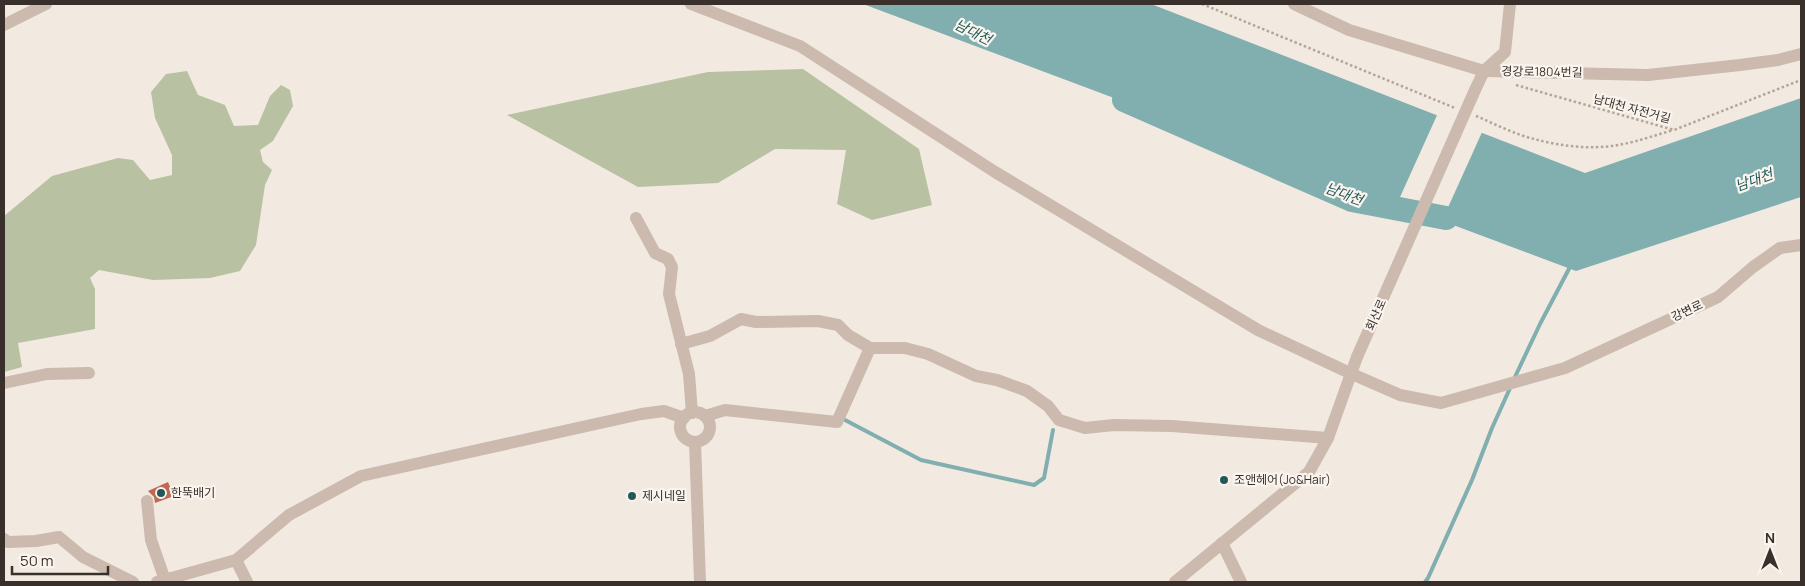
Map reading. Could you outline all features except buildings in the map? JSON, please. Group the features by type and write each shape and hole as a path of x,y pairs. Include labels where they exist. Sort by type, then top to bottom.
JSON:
{"street":[{"path":"4,25 46,4"},
{"path":"691,4 800,46 995,172 1258,330 1352,374"},
{"name":"경강로1804번길","path":"1294,4 1350,30 1484,71 1648,75 1750,64 1801,54"},
{"name":"회산로","path":"1175,582 1308,472 1328,438 1357,358 1475,90 1484,71 1506,52 1510,4"},
{"path":"636,218 655,253 668,259 672,267 669,294 689,374 688,415 681,427 681,431 687,439 695,442 708,435 710,425 706,416"},
{"name":"강변로","path":"1352,374 1400,395 1441,403 1565,368 1718,297 1753,267 1780,248 1801,245"},
{"path":"681,344 710,336 741,319 756,322 818,321 838,326 848,335 870,348 905,348 928,354 976,376 997,380 1027,391 1048,406 1059,420 1085,428 1114,424 1172,426 1328,438"},
{"path":"147,502 151,540 161,581 236,560 288,516 361,476 641,414 664,411 688,415 696,412 706,416 725,410 837,422 870,348"},
{"path":"4,383 47,374 89,373"},
{"path":"695,442 700,582"},
{"path":"4,538 8,542 36,541 59,537 83,556 133,582"},
{"path":"1222,542 1241,582"},
{"path":"236,560 248,582"}],"path":[{"path":"1202,4 1459,110"},
{"name":"남대천 자전거길","path":"1515,84 1674,130 1801,80"},
{"path":"1476,116 1532,139 1585,146 1617,146 1674,130"}],"green space":[{"path":"803,69 919,149 932,205 872,220 837,204 846,150 775,149 718,183 638,187 507,115 708,72"},
{"path":"187,71 198,95 225,105 234,126 258,125 270,96 281,85 290,90 293,106 273,141 260,150 263,162 272,170 265,185 256,245 240,271 210,278 153,280 99,270 90,278 95,289 95,329 18,343 22,367 4,372 4,216 52,176 118,158 133,160 150,180 172,175 172,155 155,118 151,92 166,74"}],"water":[{"path":"863,4 1151,4 1585,173 1801,98 1801,197 1576,271"}],"pier":[{"path":"1438,113 1483,130 1441,223 1396,206"}],"waterway":[{"name":"남대천","path":"1124,100 1352,200 1446,218"},
{"path":"1514,379 1571,265"},
{"path":"1425,582 1472,480 1511,386"},
{"path":"845,420 921,460 1034,485 1044,478 1053,430"}],"place":[{"name":"조앤헤어(Jo&Hair)","path":"1224,480"},
{"name":"한뚝배기","path":"161,493"},
{"name":"제시네일","path":"632,496"}]}
